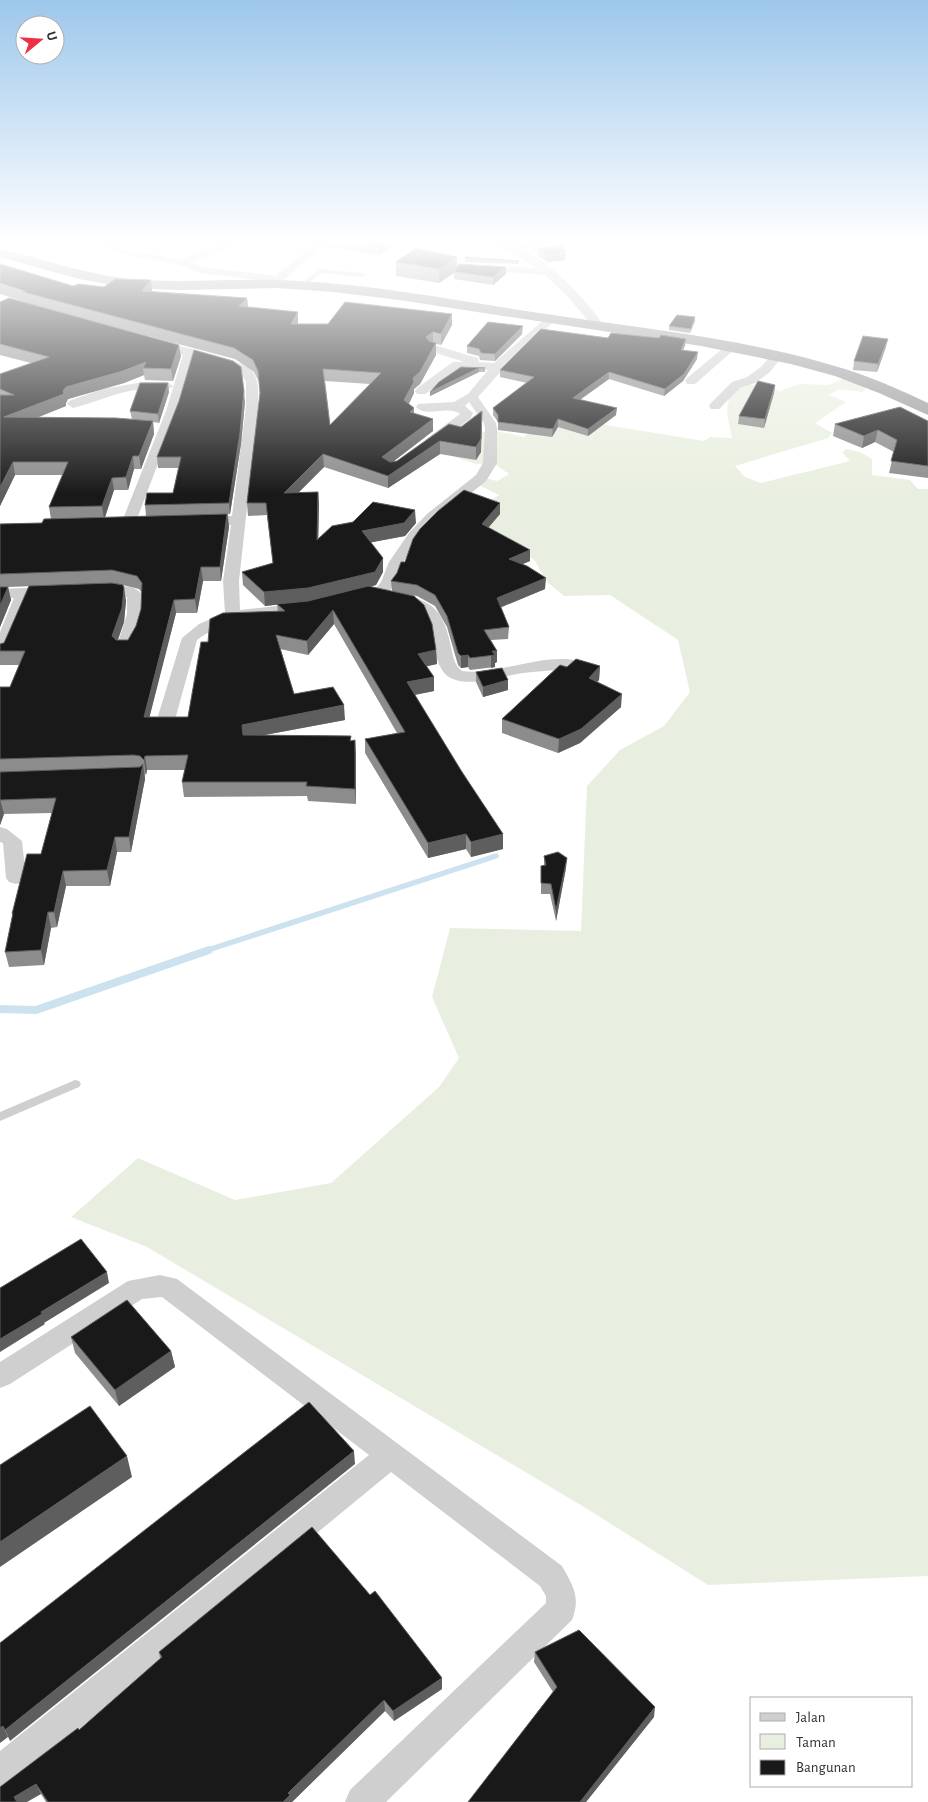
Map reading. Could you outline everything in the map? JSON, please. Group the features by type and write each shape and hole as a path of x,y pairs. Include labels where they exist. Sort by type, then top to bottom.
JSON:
{"highway":[{"path":"593,325 777,356 846,374 928,410"}],"street":[{"path":"457,406 462,401 472,397 500,366 543,325"},
{"path":"144,340 246,371 252,382 252,407 231,581 233,616"},
{"path":"691,381 731,347"},
{"path":"434,349 464,360 500,366"},
{"path":"146,524 123,524 165,429 189,353"},
{"path":"716,406 736,385 752,380 765,370 777,356"},
{"path":"421,391 452,366 500,366"},
{"path":"73,404 117,389 135,386 148,384 179,387"},
{"path":"344,600 382,590 388,584 396,562 414,536 432,517 481,478 490,463 490,423 472,397"},
{"path":"421,448 466,416 467,413 457,406 422,407"},
{"path":"147,427 165,429"},
{"path":"192,522 239,520"},
{"path":"84,591 114,590 134,594 136,600 135,615 124,649"},
{"path":"0,594 64,592"},
{"path":"0,652 24,593"},
{"path":"372,594 420,604 426,607 433,616 442,637 447,667 456,675 472,676 524,668 573,664"},
{"path":"167,716 190,638 197,632 222,619 233,616 318,606"},
{"path":"0,833 12,841 16,878"},
{"path":"0,1376 137,1289 160,1286 168,1288 551,1576 561,1594 561,1609 362,1802"},
{"path":"0,1772 390,1455"}],"lane":[{"path":"0,1118 75,1084"}],"green space":[{"path":"847,377 868,385 863,392 839,389 829,395 846,402 815,423 832,433 828,438 735,466 745,477 761,483 850,461 842,452 846,449 860,452 872,459 872,475 910,480 918,489 928,489 928,1576 708,1585 584,1507 147,1247 71,1217 138,1158 235,1200 331,1183 439,1087 459,1058 432,997 450,928 581,931 587,786 620,750 664,726 690,692 678,640 610,595 564,596 547,582 535,561 529,556 488,538 471,515 499,495 479,485 485,478 497,481 509,474 495,464 477,464 454,457 450,448 478,433 492,431 524,437 552,413 612,426 704,441 710,437 732,438 727,410 732,392 751,384 780,391 800,384 829,385"}],"building":[{"path":"0,325 107,325 179,345 171,369 143,368 146,362 123,371 66,387 63,391 64,394 4,417 116,418 153,421 139,456 133,456 126,477 112,478 102,506 49,507 68,462 13,462 0,487 0,395 14,395 0,389 0,374 49,357 0,344"},
{"path":"148,325 446,325 441,334 433,332 426,337 429,341 436,343 420,372 413,378 414,382 404,400 414,408 410,412 433,419 382,457 390,462 397,461 449,424 461,427 482,411 481,439 476,447 440,441 388,476 323,454 284,493 318,492 317,540 332,526 353,522 373,502 415,510 404,523 362,531 383,558 375,572 308,588 264,592 242,572 273,563 266,503 247,503 260,393 258,371 253,360 234,348","holes":["323,369 381,373 330,425"]},
{"path":"485,325 523,326 495,354 481,353 479,349 467,346"},
{"path":"670,325 692,325 691,329"},
{"path":"541,329 608,338 611,333 659,338 661,335 686,339 681,350 698,352 684,374 665,389 609,372 573,398 617,408 588,429 558,419 553,429 498,422 498,415 493,408 534,377 500,370"},
{"path":"863,336 888,339 878,364 854,361"},
{"path":"194,350 233,361 241,367 244,391 240,433 229,503 145,505 147,493 173,493 181,457 157,457 179,401"},
{"path":"461,367 485,368 479,368 430,392 439,382"},
{"path":"758,381 775,385 765,419 739,416"},
{"path":"140,383 168,383 158,414 130,411"},
{"path":"900,407 928,421 928,466 891,461 897,440 878,430 864,436 835,424"},
{"path":"464,490 500,503 482,524 530,550 509,559 527,566 546,578 497,598 509,627 484,630 497,651 492,651 495,655 470,658 468,655 461,656 458,653 447,616 435,595 417,585 391,581 397,573 401,562 405,562 413,539 420,529 438,511"},
{"path":"227,514 220,567 201,567 195,599 174,600 144,717 188,717 201,642 208,642 210,619 223,613 285,611 277,604 308,601 368,586 414,596 424,605 432,624 436,650 418,654 434,677 407,682 462,772 503,834 471,842 466,834 428,843 365,739 405,732 333,610 307,641 276,635 294,694 333,687 344,705 242,725 243,735 351,736 350,741 355,740 355,789 306,786 307,782 182,782 188,755 145,756 144,760 140,756 134,755 0,759 0,687 10,687 25,651 0,651 0,644 4,643 29,586 112,583 123,585 122,608 112,636 116,640 128,640 136,626 141,609 142,583 137,576 112,570 0,574 0,524 42,523 44,519"},
{"path":"0,587 8,587 0,606"},
{"path":"576,659 600,666 589,678 622,694 581,729 559,739 502,719 560,665 567,667"},
{"path":"502,668 508,680 483,687 476,672"},
{"path":"143,764 129,837 115,837 107,870 63,871 54,912 48,912 41,950 5,952 27,854 41,854 56,798 0,800 0,772 140,767"},
{"path":"558,852 567,858 556,910 551,884 541,883 541,866 546,865 544,856"},
{"path":"81,1239 107,1272 0,1339 0,1288"},
{"path":"127,1300 171,1351 115,1390 71,1337"},
{"path":"309,1402 354,1451 5,1730 3,1726 0,1728 0,1643"},
{"path":"90,1406 127,1456 0,1542 0,1465"},
{"path":"312,1527 370,1595 375,1591 442,1678 393,1711 384,1700 288,1793 290,1795 283,1802 48,1802 36,1784 14,1797 17,1802 0,1802 0,1787 78,1728 79,1730 162,1657 159,1652"},
{"path":"579,1630 655,1707 580,1802 468,1802 557,1687 535,1652"}],"waterway":[{"path":"205,951 496,856"},
{"path":"0,1009 36,1010 209,950"}]}
